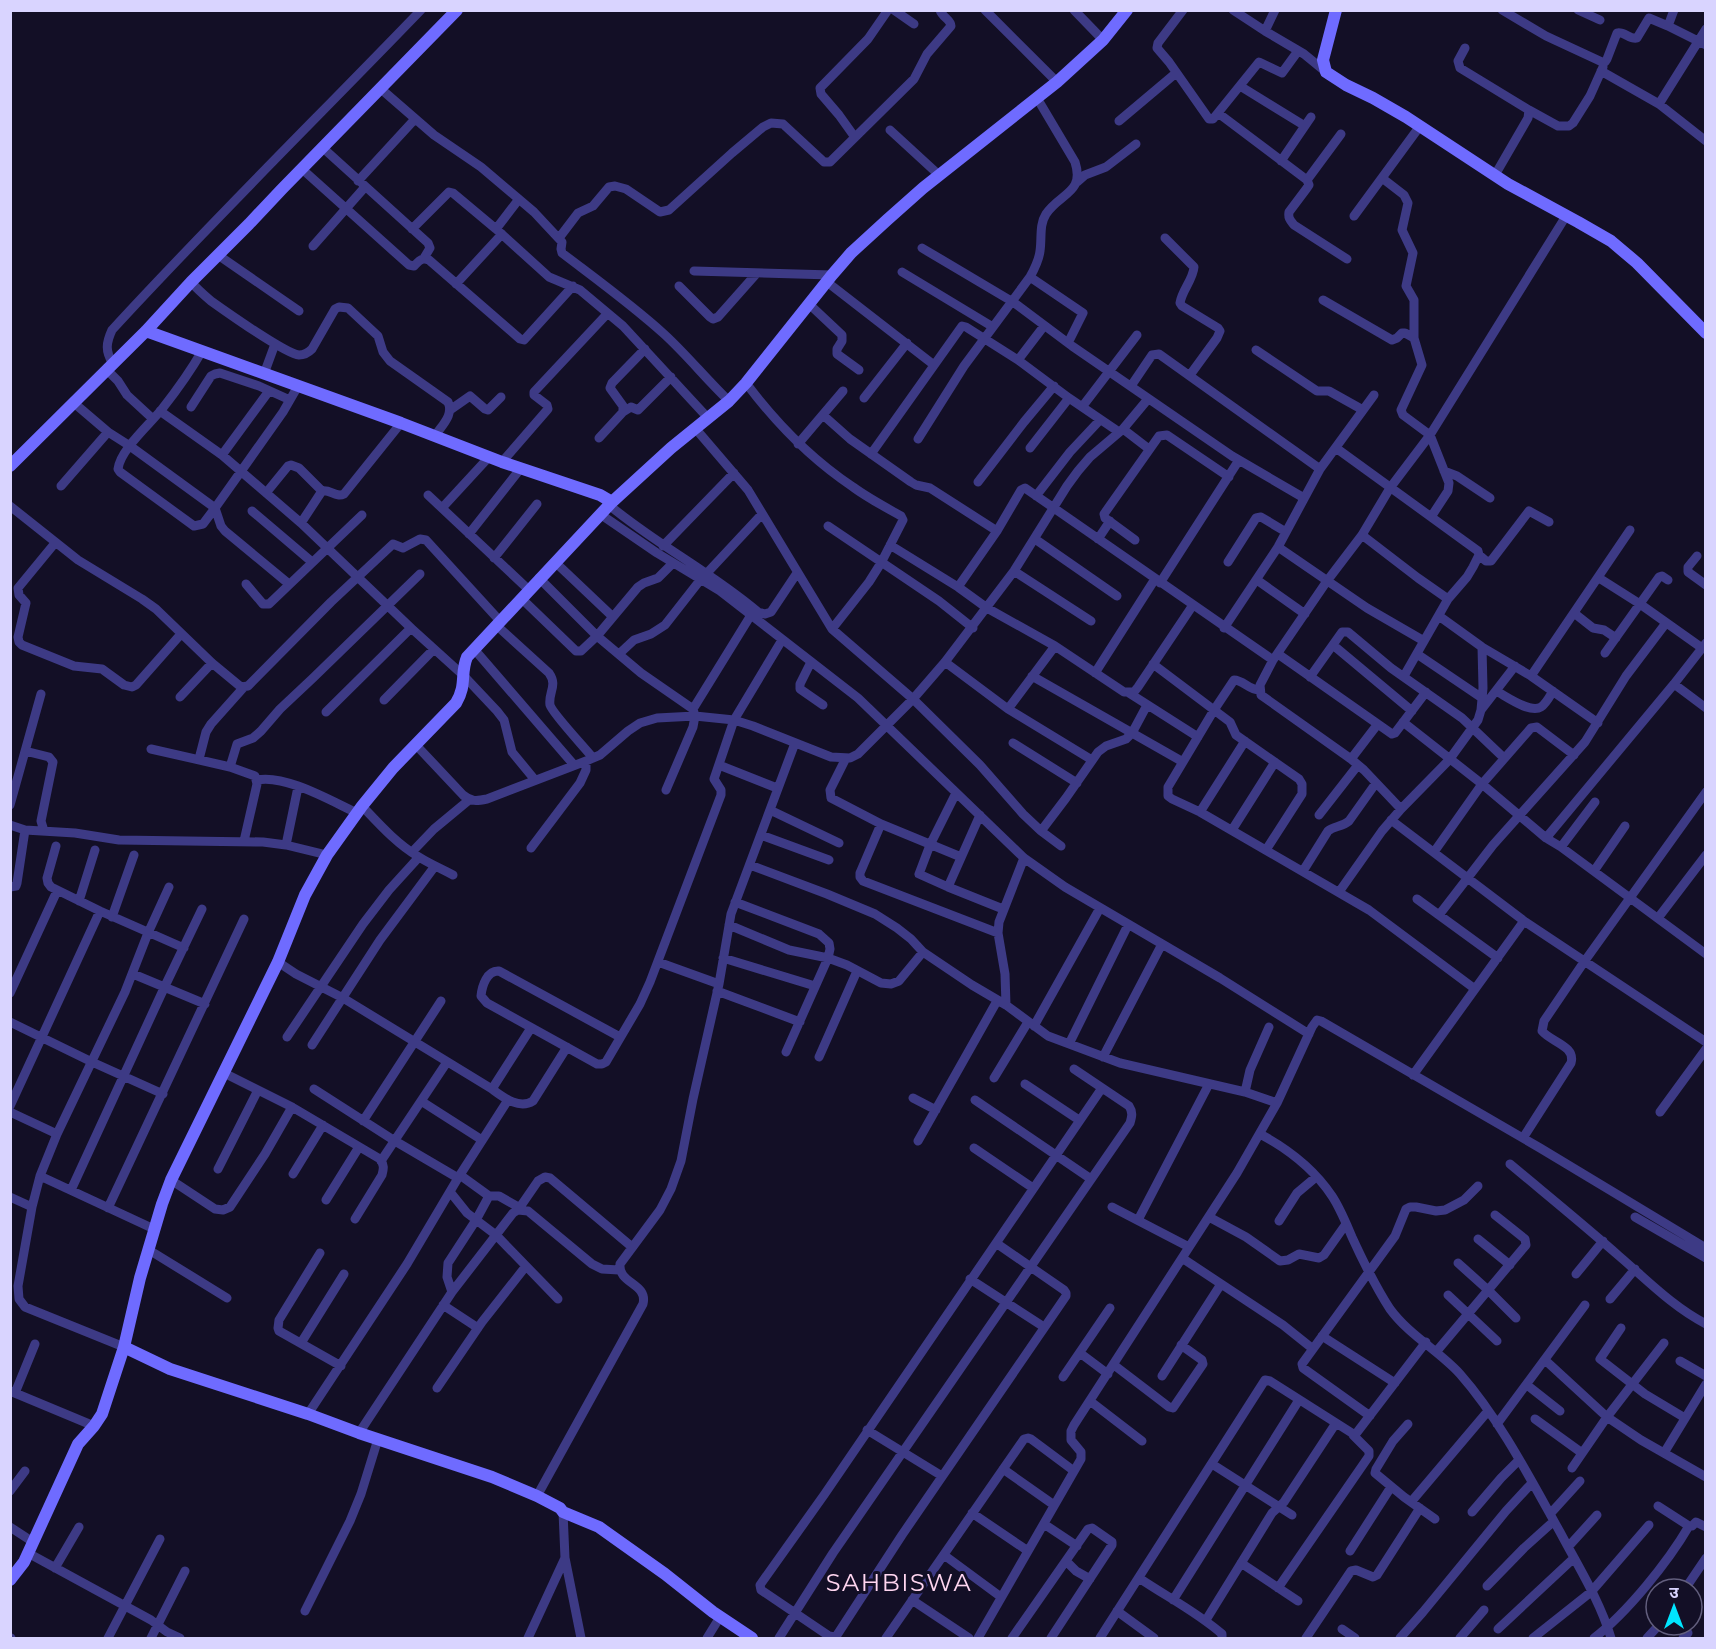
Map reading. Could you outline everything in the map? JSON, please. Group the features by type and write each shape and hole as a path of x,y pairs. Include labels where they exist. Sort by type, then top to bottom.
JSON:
{"street":[{"path":"153,419 127,395 113,373 106,348 112,330 169,267 421,10"},
{"path":"10,466 82,409 146,331 191,282 458,10"},
{"path":"854,136 821,94 820,88 855,54 888,10"},
{"path":"894,10 914,24"},
{"path":"559,238 578,213 593,206 609,187 626,189 660,212 669,210 732,153 771,123 783,124 827,163 914,79 927,54 950,28 951,24 940,10"},
{"path":"985,10 1057,82"},
{"path":"1074,10 1103,40"},
{"path":"10,1580 24,1562 78,1443 102,1414 124,1347 154,1229 171,1180 278,962 305,895 327,855 393,768 456,703 461,694 467,657 606,508 670,448 729,401 851,254 939,175 1057,82 1103,40 1127,10"},
{"path":"1183,10 1158,43 1157,48 1209,119 1213,119 1259,62 1263,62 1280,73 1284,72 1298,51"},
{"path":"1233,10 1298,51 1326,72 1420,126 1494,176 1611,241 1704,327"},
{"path":"1264,31 1275,10"},
{"path":"1326,72 1323,60 1336,10"},
{"path":"1502,10 1565,46 1599,62 1659,104 1706,141"},
{"path":"1578,10 1600,21"},
{"path":"1668,26 1674,10"},
{"path":"1465,48 1458,62 1460,68 1558,126 1569,126 1590,96 1617,33 1622,32 1633,39 1637,38 1649,18 1702,43"},
{"path":"1659,104 1702,43 1706,29"},
{"path":"1119,121 1176,73"},
{"path":"1240,86 1305,126"},
{"path":"381,89 434,135 482,167 519,199 559,238 562,242 562,253 662,332 729,401"},
{"path":"918,439 958,375 1030,277 1040,252 1043,220 1052,207 1074,188 1077,182 1078,172 1075,162 1036,98"},
{"path":"1494,176 1528,118 1529,110"},
{"path":"1218,113 1307,180"},
{"path":"1281,160 1311,117"},
{"path":"313,246 346,208 362,184 415,119"},
{"path":"1354,216 1420,126"},
{"path":"890,130 939,175"},
{"path":"1341,134 1307,180 1307,188 1289,212 1288,217 1294,225 1347,259"},
{"path":"1077,182 1085,175 1106,167 1136,144"},
{"path":"302,169 409,265 414,266 424,258 430,245 323,148"},
{"path":"1382,178 1404,195 1408,203 1402,230 1413,253 1406,286 1414,300 1414,338 1422,365 1401,410 1403,415 1430,435 1449,483 1448,491 1431,517"},
{"path":"412,229 451,192 499,231 549,277 573,286 623,326 708,418"},
{"path":"456,284 499,231 519,199"},
{"path":"1401,809 1355,762 1261,695 1260,685 1275,657 1362,535 1390,488 1430,435 1566,216"},
{"path":"1165,238 1194,267 1193,276 1180,298 1180,303 1220,331 1190,375"},
{"path":"922,248 1013,302 1108,371 1239,460 1304,498"},
{"path":"218,255 299,311"},
{"path":"424,258 522,340 573,286"},
{"path":"694,271 829,279 934,365"},
{"path":"902,272 993,327"},
{"path":"679,286 713,318 718,317 756,273"},
{"path":"1030,277 1083,313 1068,343"},
{"path":"191,282 211,301 275,344 296,354 306,354 312,349 335,309 344,306 348,308 378,336 383,352 390,362 448,402 449,416 435,436"},
{"path":"1323,300 1389,338 1395,340 1402,333 1414,338"},
{"path":"809,304 842,335 837,354 859,370"},
{"path":"502,462 548,409 547,405 534,395 534,392 607,314"},
{"path":"871,454 962,326 1018,360 1100,420 1149,449"},
{"path":"1018,360 1044,326"},
{"path":"146,331 502,462 600,495 606,508 673,563 704,576 889,723 956,793 1024,858 1065,887 1128,925 1312,1028"},
{"path":"1082,407 1137,335"},
{"path":"864,398 907,343"},
{"path":"264,374 275,344"},
{"path":"624,412 623,406 610,386 645,349"},
{"path":"1256,350 1317,391 1329,391 1363,410"},
{"path":"202,351 160,411 130,446 121,459 118,469 194,526 203,524 215,508 298,386"},
{"path":"1131,386 1155,353 1159,354 1320,469"},
{"path":"191,407 211,376 215,374 226,375 290,400"},
{"path":"599,438 624,412 631,407 638,410 670,377"},
{"path":"746,383 798,444 854,488 901,516 903,520 869,582 832,628"},
{"path":"978,482 1054,386"},
{"path":"222,455 269,391"},
{"path":"798,444 843,391"},
{"path":"1224,628 1278,548 1320,469 1374,395"},
{"path":"450,410 470,396 488,410 501,397"},
{"path":"1030,448 1069,398"},
{"path":"287,1037 375,907 434,829 470,800 488,799 590,760 600,755 640,723 657,718 694,713 753,726 831,758 846,758 858,754 913,699 973,628 1014,571 1078,471 1090,457 1121,431 1149,399"},
{"path":"82,409 108,432 215,508 225,531 289,584"},
{"path":"160,411 222,455 301,522 464,676 504,720 512,752 535,780"},
{"path":"823,415 839,430 911,482 930,488 997,531"},
{"path":"1036,496 1100,420"},
{"path":"266,493 291,465 299,468 322,491 337,495 344,494 401,423"},
{"path":"695,428 748,490 832,628 913,699 980,765 1023,814 1061,846"},
{"path":"61,486 108,432"},
{"path":"1135,540 1105,518 1105,511 1159,436 1167,435 1228,477"},
{"path":"1336,448 1475,548 1486,561 1491,561 1529,512 1549,522"},
{"path":"442,508 489,457"},
{"path":"1095,673 1239,460"},
{"path":"469,534 521,468"},
{"path":"1444,471 1457,476 1490,498"},
{"path":"663,546 734,473"},
{"path":"958,587 1022,490 1026,489 1224,628 1310,677 1392,735 1426,692"},
{"path":"301,522 322,491"},
{"path":"428,495 494,558 576,651 581,651 597,636 638,587 658,578 673,563"},
{"path":"494,558 537,504"},
{"path":"10,506 78,560 142,598 237,685 244,687"},
{"path":"606,508 704,576 741,598 758,612 765,614 771,612 797,573"},
{"path":"252,511 312,562"},
{"path":"619,654 634,640 651,634 665,625 704,576 762,514"},
{"path":"246,585 263,604 269,604 362,515"},
{"path":"1228,562 1256,518 1261,517 1286,532"},
{"path":"1098,539 1110,521"},
{"path":"828,526 939,601 973,628"},
{"path":"1531,675 1630,530"},
{"path":"1362,535 1448,599"},
{"path":"199,759 206,732 211,724 244,687 391,545 396,544 406,548 423,538 463,579 498,623 553,678 550,699 552,709 590,760"},
{"path":"1035,539 1116,596"},
{"path":"55,543 18,588 19,595 26,603 18,637 22,645 74,666 102,669 124,685 132,687 180,634"},
{"path":"890,545 958,587 987,608 1055,646 1198,737"},
{"path":"1278,548 1424,641"},
{"path":"1404,676 1448,599 1467,577 1479,555"},
{"path":"1697,556 1688,567 1688,572 1706,585"},
{"path":"555,562 613,617"},
{"path":"1014,571 1091,621"},
{"path":"230,767 237,744 254,738 280,709 420,574"},
{"path":"1605,653 1659,577 1662,576 1668,580"},
{"path":"539,578 597,636 694,713"},
{"path":"1546,838 1615,752 1674,684 1703,645 1599,578"},
{"path":"1257,580 1305,614"},
{"path":"1129,693 1134,692 1138,687 1193,605"},
{"path":"1574,613 1593,628 1604,630 1616,638"},
{"path":"666,790 693,727 694,713 751,615"},
{"path":"1439,616 1482,647 1531,675 1598,723"},
{"path":"1439,915 1518,816 1585,742 1626,676 1666,623"},
{"path":"326,712 411,628"},
{"path":"1310,677 1342,632 1348,632 1380,659 1473,728 1503,758"},
{"path":"621,1037 499,971 492,971 482,988 483,999 531,1028 597,1064 606,1062 621,1037 640,1004 721,795 721,790 714,779 734,720 782,640"},
{"path":"1333,645 1412,711"},
{"path":"1008,709 1055,646"},
{"path":"1481,710 1482,647"},
{"path":"384,700 435,649"},
{"path":"474,649 574,765"},
{"path":"1417,654 1482,698"},
{"path":"811,662 800,684 800,689 823,705"},
{"path":"945,662 1008,709 1092,760"},
{"path":"180,697 212,663"},
{"path":"1153,664 1230,722 1236,735 1299,779 1302,784 1302,794 1266,850"},
{"path":"1340,892 1391,820 1449,760 1473,728 1481,710 1515,666"},
{"path":"1032,676 1183,762"},
{"path":"1259,690 1250,688 1239,680 1234,680 1168,787 1168,796 1340,892 1378,916 1475,989"},
{"path":"1674,684 1706,708"},
{"path":"1496,691 1528,709 1534,709 1540,708 1553,691"},
{"path":"10,805 41,694"},
{"path":"1041,831 1098,752 1106,746 1126,740 1147,705"},
{"path":"1403,722 1546,838 1706,954"},
{"path":"1319,815 1377,725"},
{"path":"1434,852 1482,784 1531,728 1535,727 1574,755"},
{"path":"1200,812 1245,741"},
{"path":"1013,742 1077,783"},
{"path":"537,1496 644,1304 644,1293 621,1275 619,1270 623,1259 660,1210 671,1189 681,1161 735,902 795,743"},
{"path":"416,745 470,800"},
{"path":"151,749 230,767 255,776 257,784 244,841"},
{"path":"25,751 49,758 53,762 41,821 44,831"},
{"path":"846,758 830,790 831,798 881,824 961,856"},
{"path":"531,848 580,783 590,760"},
{"path":"1232,830 1275,762"},
{"path":"719,765 777,788"},
{"path":"257,780 278,780 360,810 416,855 453,875"},
{"path":"1303,871 1328,831 1345,825 1349,821 1376,783"},
{"path":"286,845 298,787"},
{"path":"1524,1138 1571,1063 1572,1054 1569,1050 1545,1035 1542,1026 1584,962 1706,792"},
{"path":"956,793 930,844 919,874 1003,909"},
{"path":"1561,847 1595,802"},
{"path":"770,810 839,843"},
{"path":"948,887 980,815"},
{"path":"1391,820 1524,921 1706,1042"},
{"path":"881,824 860,873 863,880 998,933"},
{"path":"10,825 26,830 137,841 244,841 286,845 327,855"},
{"path":"1594,871 1625,826"},
{"path":"10,887 16,886 17,883 26,830"},
{"path":"761,835 829,860"},
{"path":"56,846 47,878 51,887 183,948"},
{"path":"79,901 95,850"},
{"path":"112,916 134,855"},
{"path":"1658,918 1706,855"},
{"path":"918,1141 1001,1003 1005,974 998,933 999,922 1024,858"},
{"path":"312,1045 386,933 435,866"},
{"path":"750,866 875,914 911,939 923,952 1048,1036 1131,1066 1245,1092 1277,1103"},
{"path":"169,887 148,933 133,974 57,1134 40,1176 18,1286 19,1299 25,1307 124,1347 170,1369 465,1468 537,1496 560,1508 563,1512 599,1527 752,1638"},
{"path":"10,993 57,891"},
{"path":"1417,898 1497,958"},
{"path":"735,902 819,934 829,943 828,958 786,1052"},
{"path":"994,1078 1031,1024 1100,908"},
{"path":"71,1190 202,909"},
{"path":"10,1106 100,911"},
{"path":"108,1208 244,919"},
{"path":"1413,1075 1524,921"},
{"path":"729,925 789,950 828,958 881,983 891,984 899,981 923,952"},
{"path":"1069,1044 1128,925"},
{"path":"1103,1057 1162,944"},
{"path":"723,958 815,986"},
{"path":"278,962 343,998 508,1100 524,1104 533,1101 567,1047"},
{"path":"658,962 800,1022"},
{"path":"819,1057 857,971"},
{"path":"133,974 205,1004"},
{"path":"363,1121 441,1001"},
{"path":"978,1638 1082,1456 1071,1440 1071,1431 1237,1173 1277,1103 1317,1020 1524,1138 1706,1248"},
{"path":"10,1022 163,1094"},
{"path":"1245,1092 1250,1071 1269,1027"},
{"path":"492,1089 531,1028"},
{"path":"1660,1112 1705,1052"},
{"path":"381,1161 447,1062"},
{"path":"779,1638 833,1553 1130,1123 1132,1111 1129,1106 1074,1069"},
{"path":"224,1073 292,1107 381,1161 384,1169 382,1175 355,1219"},
{"path":"1025,1084 1079,1120"},
{"path":"1138,1220 1209,1084"},
{"path":"996,1243 1066,1293 1066,1296 835,1637 829,1636 761,1590 759,1585 824,1495 867,1430 1102,1088"},
{"path":"314,1089 394,1141 459,1176 489,1196 499,1196 519,1209 528,1211 592,1264 602,1269 619,1270"},
{"path":"218,1169 258,1090"},
{"path":"913,1098 936,1110"},
{"path":"308,1414 407,1264 459,1176 508,1100"},
{"path":"975,1100 1090,1179"},
{"path":"421,1101 482,1140"},
{"path":"171,1180 215,1209 231,1208 292,1107"},
{"path":"10,1112 57,1134"},
{"path":"293,1174 323,1125"},
{"path":"1260,1134 1296,1157 1332,1195 1369,1273 1395,1315 1459,1373 1488,1411 1519,1460 1574,1558 1592,1592 1611,1638"},
{"path":"326,1200 359,1147"},
{"path":"974,1148 1033,1188"},
{"path":"1510,1164 1679,1308 1706,1324"},
{"path":"40,1176 154,1229"},
{"path":"359,1433 452,1292 513,1213 519,1209 538,1181 545,1177 550,1178 632,1247"},
{"path":"1279,1221 1297,1193 1316,1177"},
{"path":"1370,1416 1303,1368 1302,1364 1399,1230 1406,1209 1416,1207 1436,1211 1445,1210 1464,1200 1478,1186"},
{"path":"451,1193 461,1206 496,1235 558,1299"},
{"path":"452,1292 447,1277 448,1263 489,1196"},
{"path":"11,1198 32,1207"},
{"path":"1112,1207 1189,1247"},
{"path":"1436,1352 1526,1245 1527,1242 1495,1215"},
{"path":"1209,1217 1228,1226 1284,1262 1299,1254 1319,1258 1347,1224"},
{"path":"1635,1217 1706,1258"},
{"path":"1478,1239 1509,1265"},
{"path":"1576,1274 1603,1241"},
{"path":"148,1250 227,1298"},
{"path":"320,1253 278,1324 279,1331 341,1366"},
{"path":"1182,1258 1283,1325 1313,1348"},
{"path":"1458,1263 1516,1318"},
{"path":"437,1388 478,1328 526,1266"},
{"path":"1610,1299 1635,1269"},
{"path":"301,1343 344,1274"},
{"path":"970,1280 1044,1327"},
{"path":"1162,1376 1221,1284"},
{"path":"1448,1295 1497,1341"},
{"path":"443,1305 478,1328"},
{"path":"1497,1424 1585,1305"},
{"path":"1064,1377 1110,1308"},
{"path":"1622,1328 1600,1359 1645,1394 1685,1418"},
{"path":"1322,1336 1395,1383"},
{"path":"1353,1435 1357,1434 1426,1342"},
{"path":"1572,1468 1607,1417 1664,1343"},
{"path":"35,1344 13,1392 94,1426"},
{"path":"1114,1365 1173,1408 1203,1364 1202,1360 1182,1345"},
{"path":"1080,1353 1108,1374"},
{"path":"1545,1360 1607,1417 1706,1477"},
{"path":"1680,1361 1706,1376"},
{"path":"1100,1638 1265,1380 1336,1423 1353,1435 1369,1451 1369,1456 1278,1588"},
{"path":"1664,1453 1706,1384"},
{"path":"1527,1385 1560,1411"},
{"path":"1173,1600 1299,1400"},
{"path":"1090,1401 1142,1441"},
{"path":"1411,1502 1488,1411"},
{"path":"1535,1419 1582,1453"},
{"path":"1206,1620 1272,1513 1284,1503 1336,1423"},
{"path":"1408,1424 1375,1471 1376,1475 1435,1519"},
{"path":"867,1430 942,1476"},
{"path":"886,1638 1026,1438 1031,1439 1074,1471"},
{"path":"304,1611 350,1521 378,1439"},
{"path":"1472,1512 1519,1460"},
{"path":"1212,1464 1292,1515"},
{"path":"1003,1469 1054,1505"},
{"path":"10,1491 25,1472"},
{"path":"1487,1586 1552,1518 1580,1481"},
{"path":"1400,1638 1532,1483"},
{"path":"1350,1551 1391,1487"},
{"path":"1658,1506 1689,1526"},
{"path":"1306,1638 1352,1571 1356,1570 1373,1577 1377,1575 1420,1508"},
{"path":"563,1512 564,1558 581,1638"},
{"path":"972,1513 1028,1551"},
{"path":"1568,1547 1597,1515"},
{"path":"1594,1638 1608,1628 1655,1574 1689,1526 1696,1522 1706,1527"},
{"path":"1044,1524 1077,1546"},
{"path":"1533,1638 1592,1592 1649,1526"},
{"path":"10,1527 56,1568 180,1638"},
{"path":"56,1568 80,1527"},
{"path":"1012,1638 1090,1528 1094,1529 1112,1542 1112,1545 1051,1638"},
{"path":"108,1638 160,1539"},
{"path":"944,1555 1001,1598"},
{"path":"528,1638 564,1558"},
{"path":"1498,1629 1574,1558"},
{"path":"1693,1577 1705,1559"},
{"path":"1066,1561 1076,1571 1090,1579"},
{"path":"1241,1563 1298,1601"},
{"path":"151,1638 185,1571"},
{"path":"1139,1578 1206,1620 1222,1634 1222,1638"},
{"path":"912,1600 969,1638"},
{"path":"1460,1638 1484,1610"},
{"path":"1117,1611 1154,1638"},
{"path":"707,1638 720,1617"},
{"path":"1342,1629 1355,1638"}],"district":[{"name":"SAHBISWA","path":"899,1583"}]}
